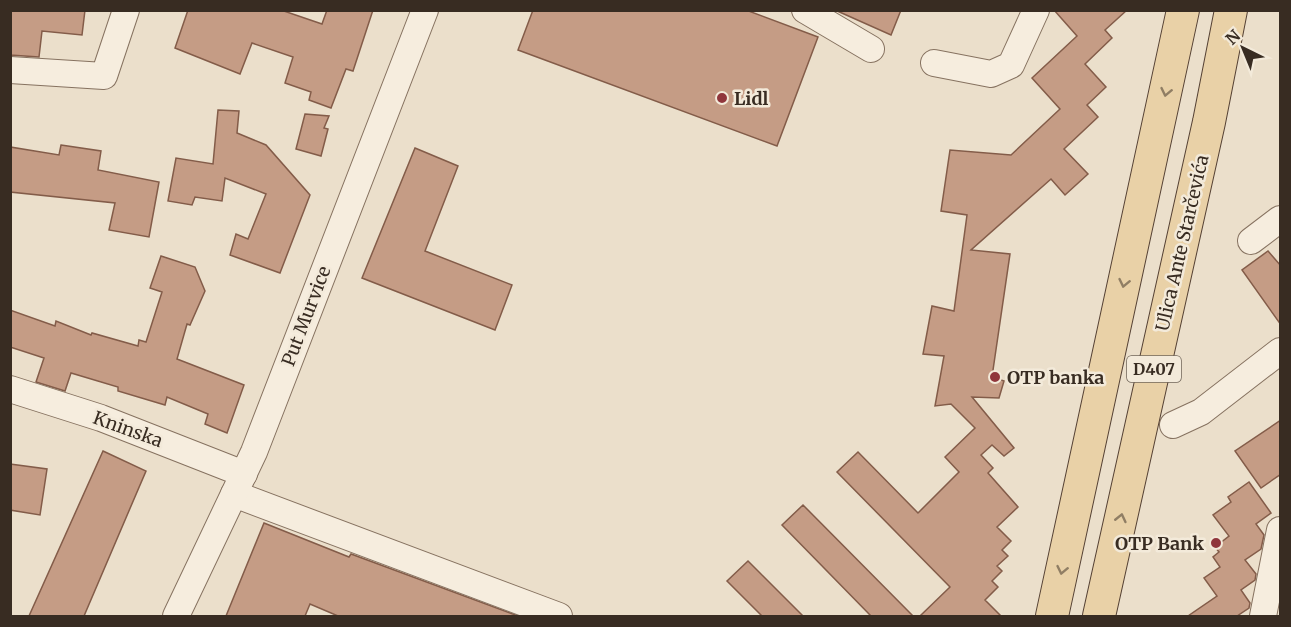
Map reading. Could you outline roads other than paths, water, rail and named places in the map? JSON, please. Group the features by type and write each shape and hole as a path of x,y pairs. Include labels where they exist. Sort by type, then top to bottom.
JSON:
{"main road":[{"name":"D407","path":"1052,616 1183,10"},
{"name":"Ulica Ante Starčevića","path":"1099,616 1209,122 1231,10"}],"street":[{"path":"10,70 104,76 126,10"},
{"name":"Put Murvice","path":"176,616 239,484 425,10"},
{"path":"805,10 871,49"},
{"path":"934,63 991,74 1011,65 1036,10"},
{"path":"1251,241 1281,219"},
{"path":"1173,425 1201,412 1281,351"},
{"name":"Kninska","path":"10,389 101,418 239,484 559,616"},
{"path":"1263,616 1281,530"}],"place":[{"name":"Lidl","path":"722,98"},
{"name":"OTP banka","path":"995,377"},
{"name":"OTP Bank","path":"1216,543"}]}
